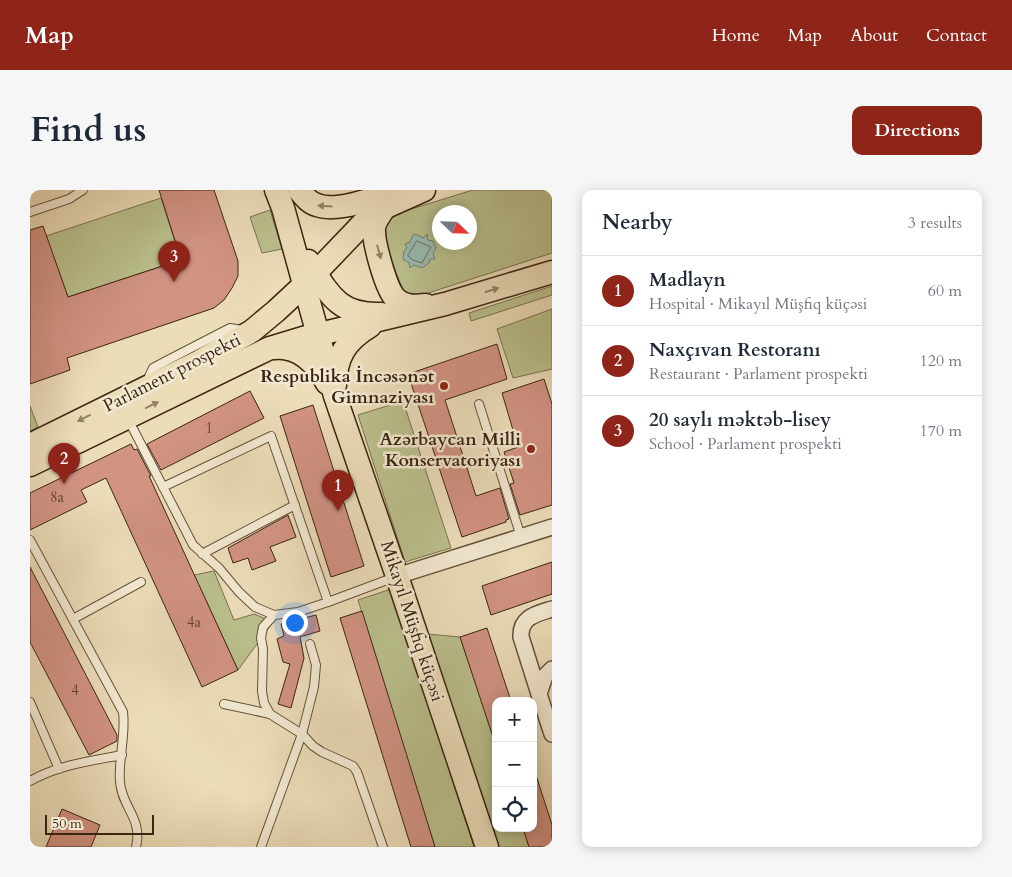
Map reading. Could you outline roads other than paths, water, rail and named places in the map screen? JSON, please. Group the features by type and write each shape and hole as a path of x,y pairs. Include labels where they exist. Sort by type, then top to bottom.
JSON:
{"main road":[{"path":"299,190 310,202 325,207 348,204 401,190"},
{"name":"Parlament prospekti","path":"30,445 200,361 252,331 310,279 363,223 386,206 424,190"},
{"path":"280,199 310,279 318,334 335,396"},
{"path":"386,206 374,228 377,247 392,295 403,304 411,306 445,304"},
{"path":"310,279 351,311 374,314 414,312 550,272"},
{"name":"Parlament prospekti","path":"30,465 270,348 318,334 414,312"},
{"path":"335,396 339,359 345,347 359,332 378,321"},
{"path":"270,348 290,349 305,356 321,372 335,396"},
{"name":"Mikayıl Müşfiq küçəsi","path":"335,396 397,576 486,847"}],"street":[{"path":"397,576 552,527"},
{"path":"552,609 530,617 523,623 520,630 552,734"},
{"path":"539,694 545,676 552,669"}],"lane":[{"path":"30,212 69,199 83,190"},
{"path":"479,404 521,537"},
{"path":"128,417 193,545 219,568 233,586 255,607 274,615 298,612 397,576"},
{"path":"163,487 271,436 328,602"},
{"path":"202,554 295,505"},
{"path":"30,540 123,712 125,724 120,781 123,799 135,818 138,837 136,847"},
{"path":"73,620 141,582"},
{"path":"270,714 264,703 262,691 263,649 261,638 263,627 274,615"},
{"path":"261,847 302,734 314,687 316,665 310,644"},
{"path":"30,702 58,769"},
{"path":"224,704 270,714 302,734 313,746 322,752 352,766 357,772 382,847"},
{"path":"30,781 40,775 78,763 122,756"}],"water":[{"path":"416,234 423,238 427,234 428,240 432,241 432,250 435,250 433,254 435,259 430,259 429,263 422,268 414,265 410,268 409,263 403,259 404,251 407,248 405,244 410,242 413,235"}],"place":[{"name":"20 saylı məktəb-lisey","path":"174,282"},
{"name":"Respublika İncəsənət Gimnaziyası","path":"444,386"},
{"name":"Azərbaycan Milli Konservatoriyası","path":"531,449"},
{"name":"Naxçıvan Restoranı","path":"64,484"},
{"name":"Madlayn","path":"338,511"}]}
